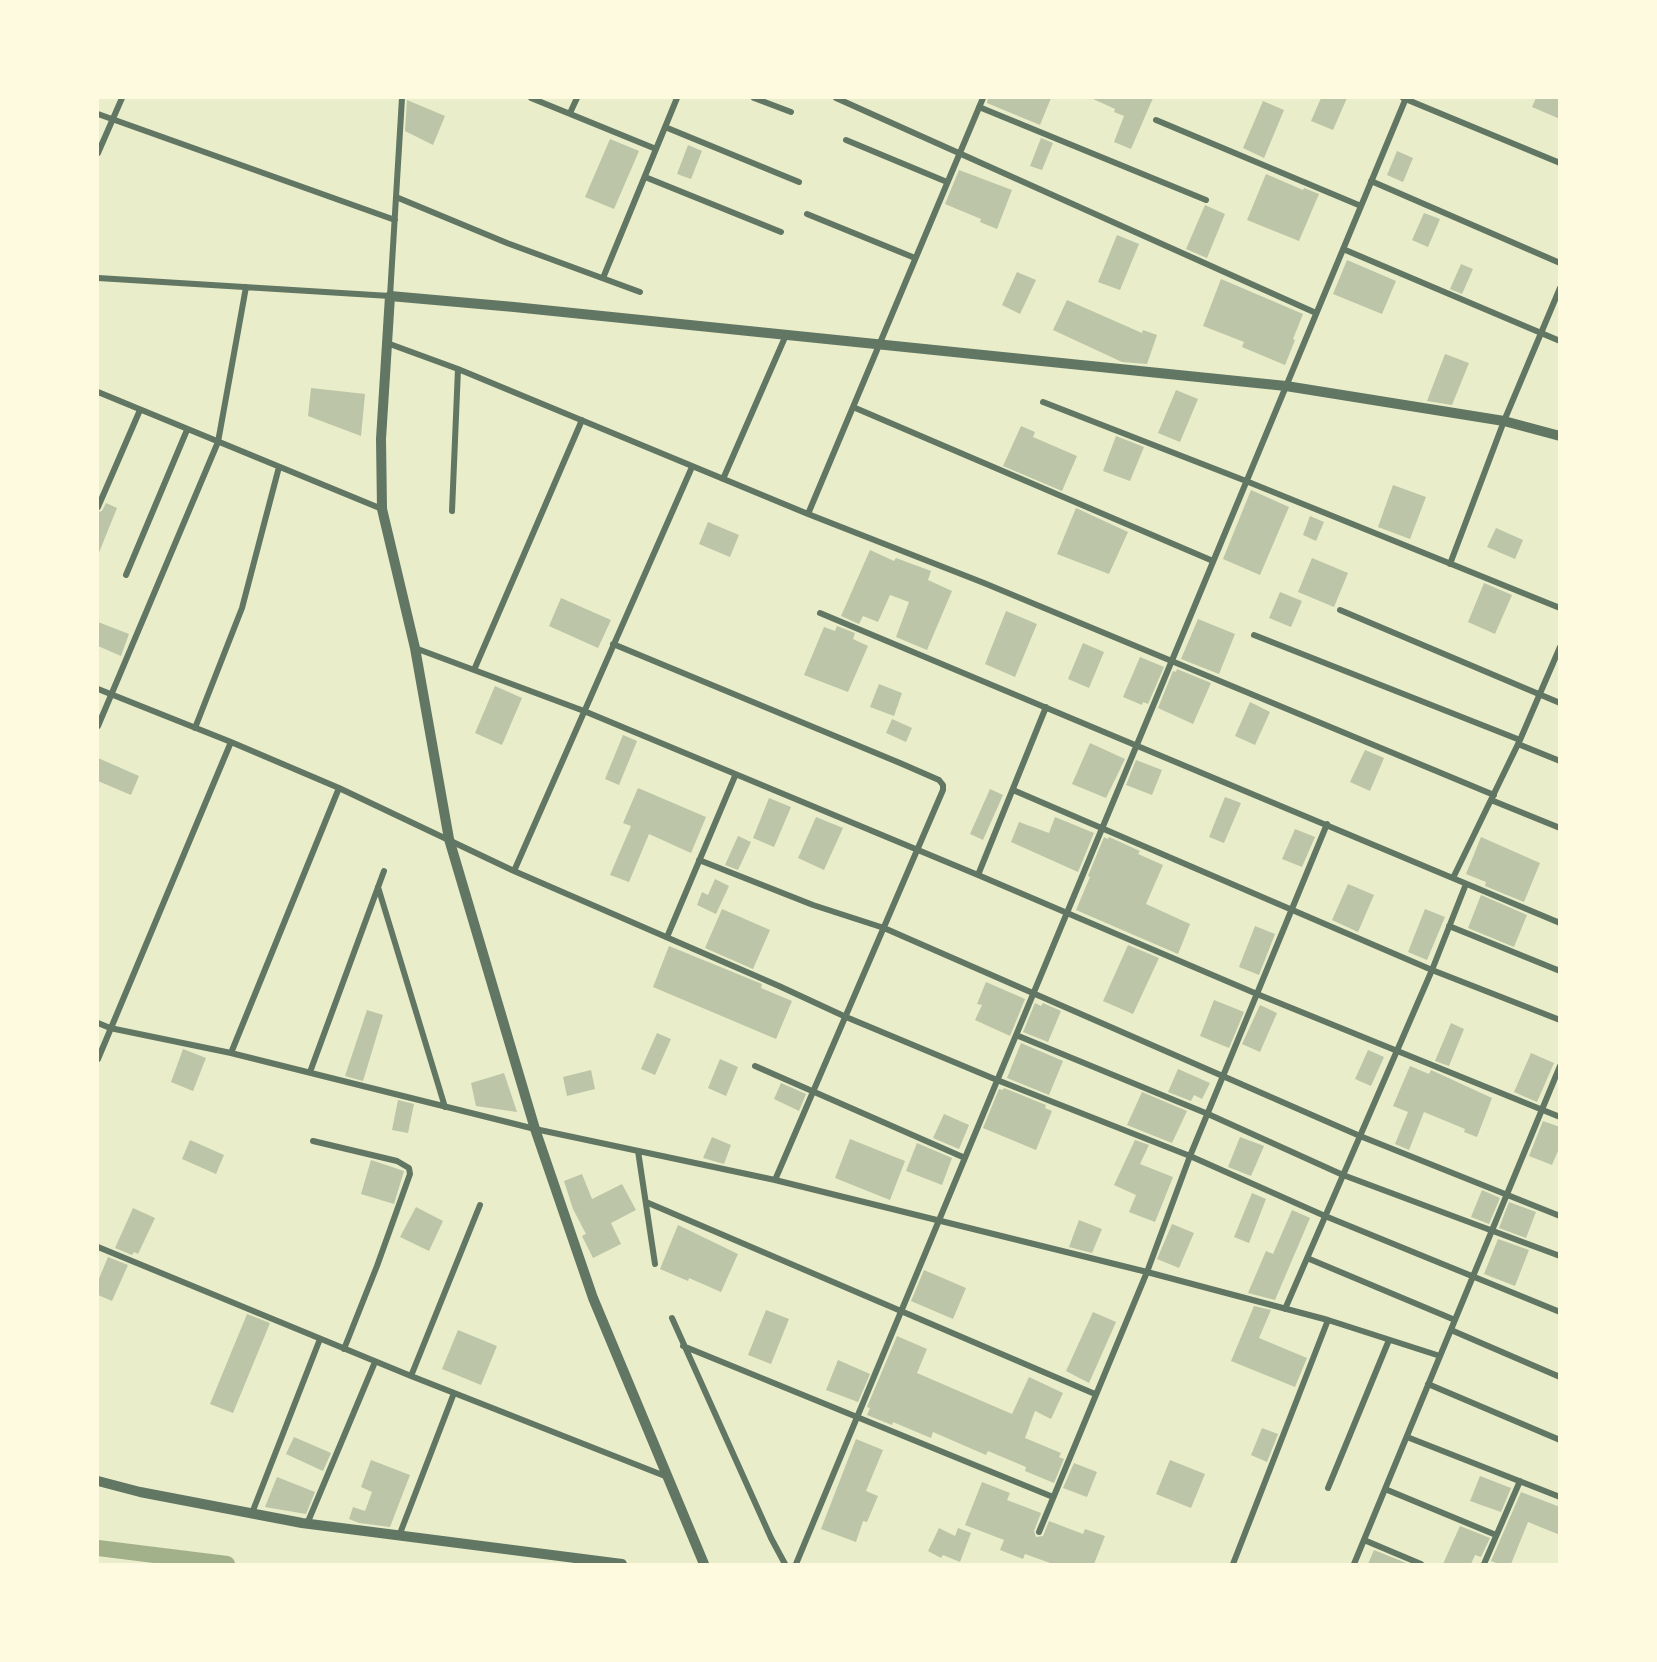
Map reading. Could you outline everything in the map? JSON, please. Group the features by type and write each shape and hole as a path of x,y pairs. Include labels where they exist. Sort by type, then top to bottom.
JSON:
{"street":[{"path":"98,153 122,98"},
{"path":"402,98 381,439 382,509 415,648 449,839 535,1129 592,1298 704,1564"},
{"path":"531,98 656,149"},
{"path":"570,113 577,98"},
{"path":"603,278 677,98"},
{"path":"754,98 791,112"},
{"path":"836,98 1316,313"},
{"path":"808,514 983,98"},
{"path":"796,1564 1405,98 1560,163"},
{"path":"979,107 1206,200"},
{"path":"98,114 395,220"},
{"path":"1156,120 1361,206"},
{"path":"665,127 799,182"},
{"path":"846,140 947,182"},
{"path":"645,177 781,232"},
{"path":"1371,181 1560,263"},
{"path":"396,197 507,243 639,292"},
{"path":"807,213 915,258"},
{"path":"1343,249 1560,341"},
{"path":"98,278 390,296 1286,386 1504,421 1560,436"},
{"path":"98,726 218,442 246,287"},
{"path":"1450,564 1504,421 1560,288"},
{"path":"723,479 786,335"},
{"path":"387,343 458,369 808,514 984,583 1560,828"},
{"path":"452,511 458,369"},
{"path":"98,392 382,509"},
{"path":"1043,402 1560,608"},
{"path":"854,407 1213,561"},
{"path":"98,507 140,410"},
{"path":"474,670 582,420"},
{"path":"126,574 187,430"},
{"path":"514,871 692,466"},
{"path":"195,728 242,608 279,467"},
{"path":"1340,610 1560,702"},
{"path":"820,613 1560,923"},
{"path":"1254,635 1519,742 1560,761"},
{"path":"613,644 942,782 943,790 918,850 775,1180"},
{"path":"1453,878 1519,742 1560,647"},
{"path":"415,648 584,711 1395,1052 1560,1117"},
{"path":"98,688 339,788 514,871 846,1017 997,1080 1190,1156 1325,1216 1560,1312"},
{"path":"978,875 1046,707"},
{"path":"98,1059 231,742"},
{"path":"667,937 735,776"},
{"path":"231,1053 339,788"},
{"path":"1013,790 1432,970 1560,1020"},
{"path":"1039,1532 1147,1272 1190,1156 1327,824"},
{"path":"699,861 813,906 884,928 1360,1136 1560,1216"},
{"path":"310,1072 384,871"},
{"path":"1285,1309 1432,970 1466,884"},
{"path":"378,887 445,1107"},
{"path":"1449,926 1560,971"},
{"path":"98,1023 110,1028 310,1072 535,1129 775,1180 1147,1272 1328,1320 1440,1356"},
{"path":"1016,1035 1208,1114 1343,1175 1560,1256"},
{"path":"755,1066 965,1158"},
{"path":"1354,1564 1560,1066"},
{"path":"313,1141 397,1161 409,1168 410,1174 344,1349"},
{"path":"638,1151 655,1264"},
{"path":"646,1202 1095,1394"},
{"path":"411,1376 480,1205"},
{"path":"98,1247 375,1362 666,1476"},
{"path":"1307,1258 1455,1320"},
{"path":"672,1318 771,1538 785,1564"},
{"path":"1233,1564 1328,1320"},
{"path":"1451,1330 1560,1377"},
{"path":"252,1514 320,1339"},
{"path":"1329,1488 1389,1340"},
{"path":"684,1346 1053,1497"},
{"path":"307,1524 375,1362"},
{"path":"1428,1384 1560,1440"},
{"path":"399,1536 454,1393"},
{"path":"1407,1437 1560,1497"},
{"path":"98,1481 140,1492 307,1524 622,1564"},
{"path":"1484,1564 1520,1481"},
{"path":"1385,1489 1496,1535"},
{"path":"1364,1540 1421,1564"}],"building":[{"path":"988,98 1051,98 1040,125 987,103"},
{"path":"1091,98 1153,98 1131,149 1114,142 1124,116 1114,112 1115,109"},
{"path":"1321,98 1347,98 1333,130 1311,121"},
{"path":"1536,98 1560,98 1560,119 1532,107"},
{"path":"407,100 445,116 433,145 405,131"},
{"path":"1263,101 1284,110 1264,158 1243,148"},
{"path":"1041,138 1053,143 1042,170 1030,166"},
{"path":"610,139 639,151 614,209 585,197"},
{"path":"688,145 702,151 691,179 677,174"},
{"path":"1397,151 1413,158 1403,182 1387,175"},
{"path":"959,170 1012,190 997,229 980,222 981,219 945,204"},
{"path":"1266,174 1303,190 1304,188 1319,194 1299,241 1247,220"},
{"path":"1205,205 1225,214 1207,258 1186,249"},
{"path":"1424,213 1440,219 1428,247 1412,240"},
{"path":"1117,235 1139,244 1120,290 1098,282"},
{"path":"1347,260 1396,281 1382,314 1333,294"},
{"path":"1461,264 1473,269 1462,294 1450,289"},
{"path":"1017,272 1036,280 1020,314 1002,305"},
{"path":"1221,279 1303,314 1285,365 1242,347 1244,342 1203,326"},
{"path":"1067,300 1142,333 1143,330 1157,335 1147,364 1122,362 1053,330"},
{"path":"1445,354 1469,363 1452,405 1427,401"},
{"path":"311,388 365,394 361,436 308,416"},
{"path":"1176,390 1198,399 1180,442 1158,433"},
{"path":"1021,426 1035,432 1033,437 1077,456 1062,491 1003,466"},
{"path":"1116,436 1144,447 1130,481 1103,471"},
{"path":"1393,485 1426,497 1410,539 1378,527"},
{"path":"1251,490 1289,507 1260,575 1223,559"},
{"path":"106,503 117,508 98,555 98,512 102,511"},
{"path":"1076,508 1128,532 1109,574 1057,554"},
{"path":"1310,516 1324,522 1316,541 1303,535"},
{"path":"708,522 739,535 730,557 699,544"},
{"path":"1496,528 1523,540 1515,559 1487,547"},
{"path":"870,550 894,561 896,558 931,571 928,580 952,591 927,650 896,637 909,602 890,595 878,622 863,616 859,624 841,616"},
{"path":"1312,558 1348,573 1334,607 1298,592"},
{"path":"1484,583 1512,595 1495,634 1468,622"},
{"path":"1280,592 1302,601 1291,627 1269,618"},
{"path":"561,598 611,620 598,648 549,626"},
{"path":"1006,611 1037,624 1015,677 985,664"},
{"path":"1198,619 1235,634 1219,674 1181,659"},
{"path":"98,622 129,634 121,656 98,646"},
{"path":"837,626 855,633 853,639 868,646 848,692 804,675 824,627 835,631"},
{"path":"1083,643 1104,652 1089,688 1068,679"},
{"path":"1140,657 1164,667 1148,704 1143,702 1142,705 1123,697"},
{"path":"1177,669 1211,683 1193,724 1158,708 1173,671 1176,672"},
{"path":"879,684 902,693 894,716 870,707"},
{"path":"495,686 522,698 502,745 475,733"},
{"path":"1250,702 1270,712 1255,745 1235,736"},
{"path":"892,719 912,728 906,742 886,733"},
{"path":"623,735 637,741 619,785 605,779"},
{"path":"1090,743 1125,759 1106,798 1072,784"},
{"path":"1365,750 1384,758 1370,791 1350,782"},
{"path":"98,758 139,776 131,795 98,781"},
{"path":"1136,760 1162,770 1152,795 1126,785"},
{"path":"638,788 706,817 691,853 649,834 629,882 610,875 631,826 623,823"},
{"path":"990,789 1003,795 983,840 970,834"},
{"path":"1225,797 1241,803 1224,843 1209,837"},
{"path":"769,798 791,807 774,847 753,838"},
{"path":"816,817 843,828 824,870 798,858"},
{"path":"1055,817 1094,833 1078,872 1011,842 1019,822 1049,833"},
{"path":"1295,829 1315,837 1302,867 1282,859"},
{"path":"738,836 751,842 738,870 725,865"},
{"path":"1104,837 1108,839 1109,837 1140,851 1138,854 1163,865 1146,904 1190,924 1178,954 1076,910"},
{"path":"1481,837 1540,863 1524,902 1485,886 1486,882 1466,874"},
{"path":"715,879 729,886 716,914 697,905 702,892 708,895"},
{"path":"1348,884 1374,895 1358,932 1332,920"},
{"path":"1481,895 1527,915 1514,947 1468,928"},
{"path":"722,909 770,930 753,969 705,948"},
{"path":"1425,909 1445,917 1427,960 1408,952"},
{"path":"1255,926 1275,934 1259,975 1239,967"},
{"path":"1128,945 1159,958 1133,1014 1103,1001"},
{"path":"669,946 762,984 761,988 792,1001 776,1039 653,987"},
{"path":"986,982 1025,999 1010,1036 975,1020 982,1005 977,1004"},
{"path":"1214,1000 1244,1012 1229,1048 1200,1036"},
{"path":"1035,1003 1041,1006 1043,1003 1061,1011 1048,1042 1023,1032"},
{"path":"1260,1005 1277,1013 1260,1052 1242,1044"},
{"path":"367,1010 383,1015 363,1081 345,1076"},
{"path":"1451,1023 1464,1029 1449,1066 1435,1061"},
{"path":"657,1033 671,1039 655,1075 641,1069"},
{"path":"1021,1043 1063,1061 1049,1095 1007,1078"},
{"path":"183,1049 206,1058 193,1091 171,1082"},
{"path":"1368,1050 1384,1057 1371,1086 1355,1079"},
{"path":"1531,1053 1554,1063 1537,1102 1514,1092"},
{"path":"720,1059 738,1067 726,1096 708,1088"},
{"path":"1410,1066 1429,1074 1431,1070 1492,1098 1477,1137 1464,1132 1465,1129 1424,1112 1409,1150 1395,1144 1408,1112 1393,1106"},
{"path":"1178,1069 1210,1083 1202,1099 1194,1095 1191,1101 1168,1092"},
{"path":"591,1070 595,1089 567,1096 563,1077"},
{"path":"504,1073 517,1112 476,1106 471,1083"},
{"path":"781,1083 806,1094 799,1111 774,1099"},
{"path":"1004,1088 1046,1105 1045,1108 1052,1111 1036,1150 983,1128 999,1089"},
{"path":"1142,1092 1187,1111 1172,1143 1127,1125"},
{"path":"398,1100 414,1104 408,1133 392,1130"},
{"path":"944,1114 969,1125 959,1149 933,1138"},
{"path":"1543,1121 1560,1127 1560,1146 1552,1165 1529,1156"},
{"path":"712,1137 731,1145 724,1164 703,1158"},
{"path":"1240,1137 1264,1146 1251,1176 1228,1167"},
{"path":"850,1139 905,1161 890,1200 835,1178"},
{"path":"190,1140 224,1155 216,1174 182,1159"},
{"path":"1135,1140 1149,1145 1140,1164 1173,1177 1155,1222 1129,1212 1136,1195 1114,1185"},
{"path":"917,1143 952,1158 942,1185 906,1171"},
{"path":"371,1160 404,1171 394,1204 361,1194"},
{"path":"582,1174 592,1199 622,1184 636,1210 611,1223 621,1244 593,1258 582,1236 586,1234 573,1209 564,1181"},
{"path":"1482,1190 1500,1198 1489,1224 1471,1217"},
{"path":"1252,1193 1266,1199 1249,1243 1234,1237"},
{"path":"1509,1202 1536,1212 1526,1238 1499,1228"},
{"path":"416,1207 443,1221 429,1251 400,1237"},
{"path":"133,1208 155,1218 138,1254 134,1252 132,1255 115,1248"},
{"path":"1292,1210 1310,1218 1275,1300 1248,1293 1266,1251 1273,1254"},
{"path":"1079,1220 1102,1229 1092,1253 1069,1247"},
{"path":"1172,1224 1194,1233 1179,1268 1157,1259"},
{"path":"678,1225 738,1254 721,1292 689,1278 688,1281 660,1269"},
{"path":"1498,1239 1529,1250 1515,1286 1484,1274"},
{"path":"108,1257 128,1265 112,1301 98,1295 98,1281"},
{"path":"924,1270 966,1288 953,1319 911,1301"},
{"path":"1254,1306 1271,1310 1259,1338 1307,1358 1295,1387 1231,1361"},
{"path":"766,1310 789,1319 771,1364 748,1355"},
{"path":"1093,1312 1116,1322 1089,1383 1066,1371"},
{"path":"247,1314 270,1323 233,1413 210,1404"},
{"path":"458,1330 497,1346 481,1385 442,1369"},
{"path":"897,1336 927,1349 917,1373 1012,1414 1029,1377 1063,1393 1051,1419 1035,1411 1025,1438 1061,1453 1059,1457 1064,1459 1054,1483 1025,1471 1026,1467 988,1451 986,1455 933,1432 931,1438 893,1422 892,1425 867,1415 870,1408 867,1407"},
{"path":"838,1360 870,1374 858,1402 826,1390"},
{"path":"1262,1428 1278,1434 1267,1462 1251,1455"},
{"path":"294,1437 331,1453 323,1471 286,1454"},
{"path":"856,1439 883,1450 866,1491 878,1496 867,1522 863,1521 856,1542 821,1529"},
{"path":"371,1460 410,1475 390,1527 359,1523 349,1519 353,1507 365,1511 372,1492 361,1487"},
{"path":"1170,1460 1205,1474 1191,1508 1156,1494"},
{"path":"1074,1463 1097,1472 1087,1497 1063,1488"},
{"path":"1480,1476 1511,1488 1501,1512 1470,1501"},
{"path":"277,1477 315,1492 306,1514 265,1507"},
{"path":"982,1482 1010,1493 1007,1500 1041,1513 1034,1531 1036,1537 1043,1536 1049,1521 1083,1534 1085,1529 1105,1536 1094,1564 1053,1564 1025,1554 1023,1559 1000,1550 1004,1540 965,1525"},
{"path":"1521,1492 1560,1507 1560,1535 1528,1522 1511,1564 1499,1564 1491,1561"},
{"path":"1460,1526 1490,1538 1481,1557 1475,1555 1471,1564 1443,1564"},
{"path":"939,1528 955,1536 958,1528 971,1533 960,1562 943,1555 941,1558 928,1551"},
{"path":"1374,1550 1409,1564 1368,1564"}],"waterway":[{"path":"98,1548 227,1564"}]}
